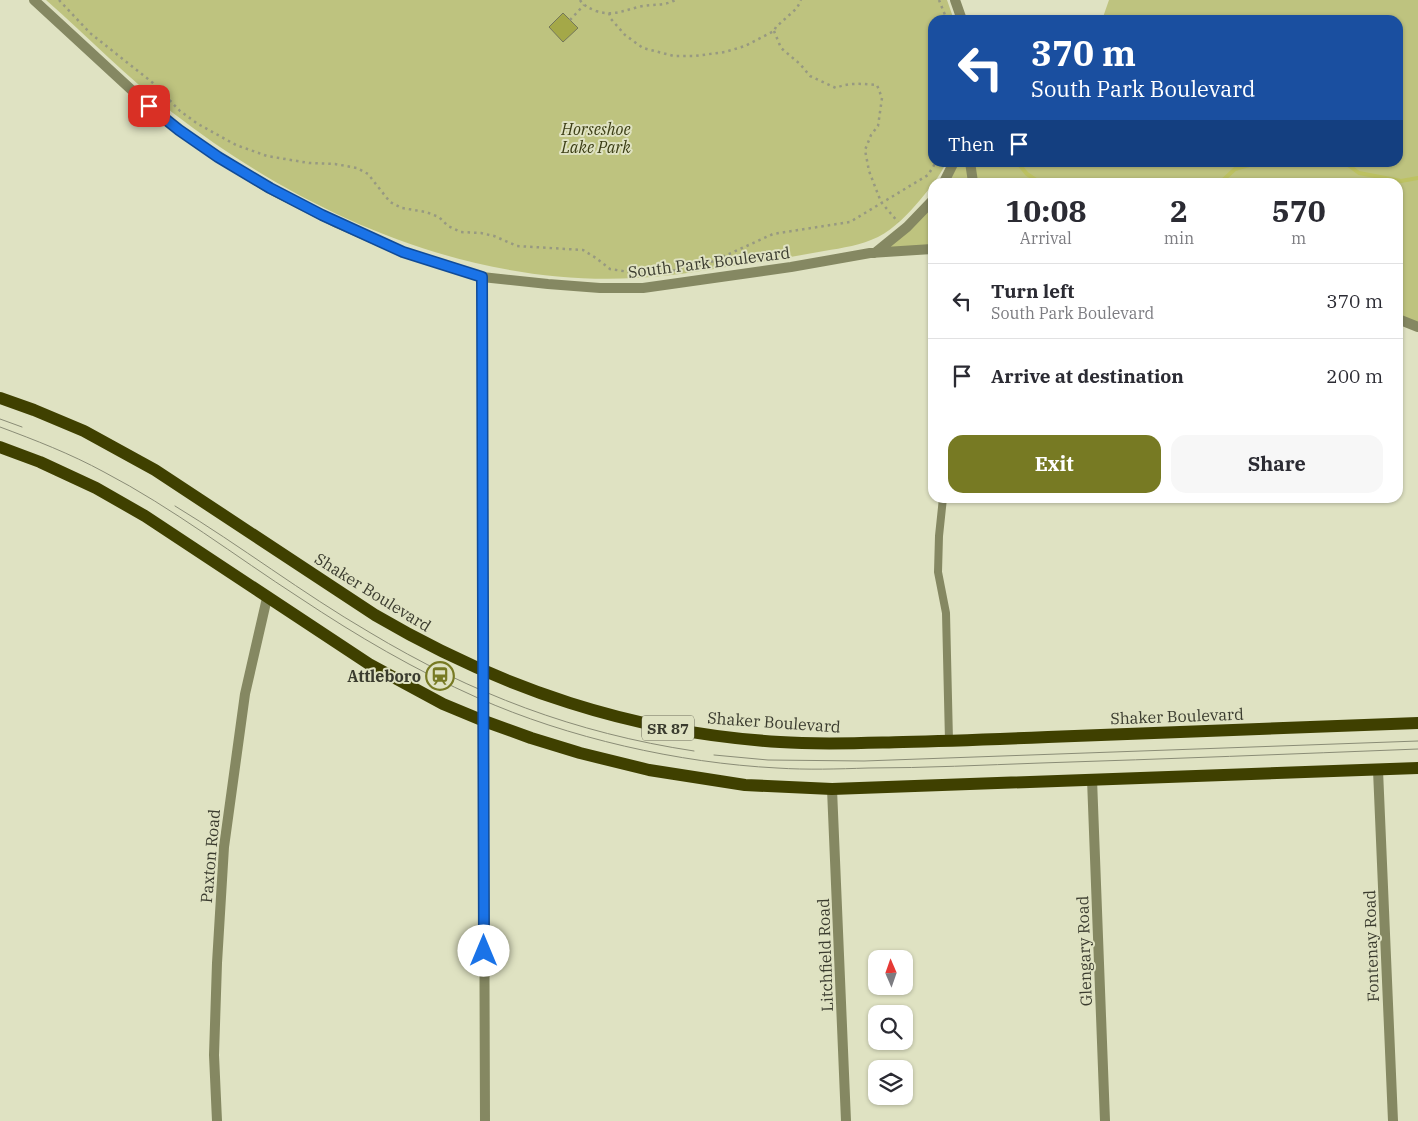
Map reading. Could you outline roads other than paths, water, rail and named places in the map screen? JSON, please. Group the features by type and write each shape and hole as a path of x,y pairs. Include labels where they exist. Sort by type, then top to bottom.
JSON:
{"main road":[{"name":"Shaker Boulevard","path":"0,398 84,431 155,470 375,615 421,641 483,670 544,695 590,710 630,720 697,733 757,740 859,744 1418,723"},
{"path":"0,447 40,462 96,488 145,516 369,664 444,704 530,738 580,753 649,770 745,785 832,788 1418,768"}],"street":[{"name":"South Park Boulevard","path":"34,0 149,106 218,157 270,188 337,223 403,252 482,277 600,288 643,288 875,253 928,249"},
{"path":"955,0 960,15"},
{"path":"875,253 904,229 928,205"},
{"path":"482,277 485,1121"},
{"path":"1403,322 1418,327"},
{"name":"Paxton Road","path":"216,1121 214,1055 224,847 245,694 267,598"},
{"name":"Fontenay Road","path":"1378,770 1393,1121"},
{"name":"Glengary Road","path":"1092,780 1105,1121"},
{"name":"Litchfield Road","path":"832,788 846,1121"}],"lane":[{"path":"942,503 938,572 946,613 949,741"}],"waterway":[{"path":"1021,167 1033,178"},
{"path":"1225,178 1235,169 1242,167"},
{"path":"1351,167 1359,173 1385,178"},
{"path":"1403,181 1418,178"}],"tram line":[{"path":"0,419 22,427"},
{"path":"0,427 66,453 130,486 343,626 432,676 513,712 549,725 624,746 702,761 811,769 911,768 1418,749"},
{"path":"175,506 344,617 446,674 486,692 566,722 608,734 694,751"},
{"path":"714,755 768,760 864,761 1418,741"}],"place":[{"name":"Attleboro","path":"440,676"}],"park label":[{"name":"Horseshoe Lake Park","path":"596,138"}]}
